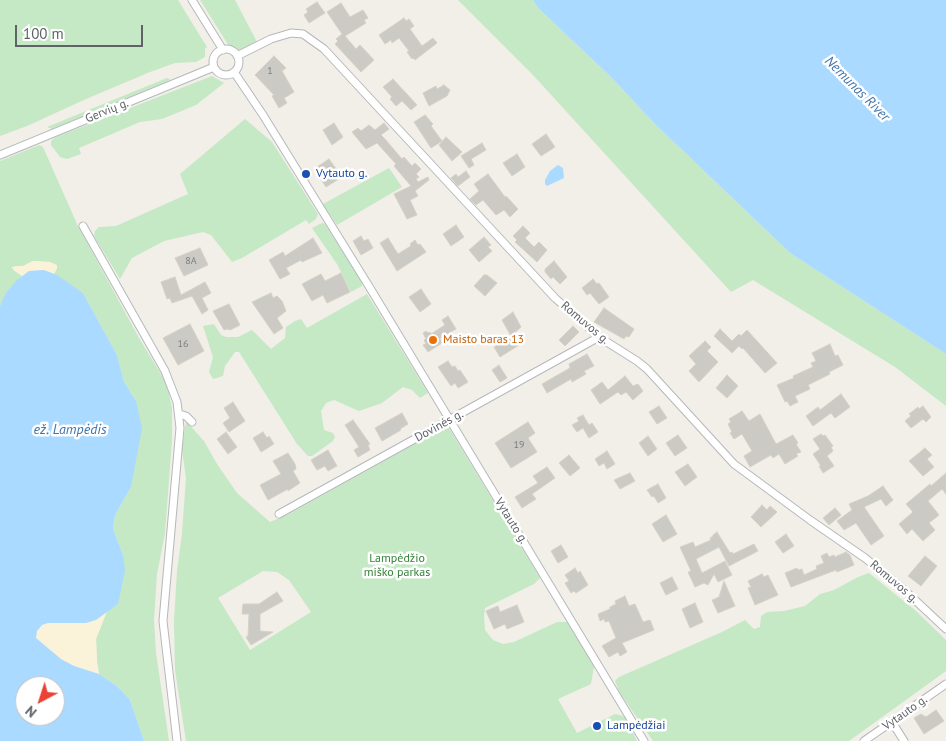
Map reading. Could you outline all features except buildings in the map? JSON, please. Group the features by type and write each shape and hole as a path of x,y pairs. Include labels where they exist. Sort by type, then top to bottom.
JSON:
{"street":[{"path":"192,0 223,50"},
{"name":"Romuvos g.","path":"237,56 291,33 304,34 324,49 555,298 599,338 647,369 734,464 865,558 901,587 946,629"},
{"path":"223,50 231,51 237,56 238,65 234,72 225,75 214,67 214,59 223,50"},
{"name":"Gervių g.","path":"0,155 214,67"},
{"name":"Vytauto g.","path":"234,72 308,186 644,741"},
{"path":"83,226 165,371 173,388 179,414 180,428 163,621 177,741"},
{"name":"Dovinės g.","path":"279,514 599,338"},
{"path":"179,414 186,416 192,422"},
{"name":"Vytauto g.","path":"864,741 946,684"},
{"path":"892,722 904,741"}],"green space":[{"path":"0,0 178,0 207,47 205,49 205,57 196,62 175,63 150,72 0,136"},
{"path":"200,0 235,0 257,42 238,51 234,50 229,46"},
{"path":"458,0 533,0 538,8 611,77 655,124 790,253 946,354 946,406 895,367 753,280 731,292 533,75"},
{"path":"212,76 224,83 196,105 162,119 140,122 79,148 81,154 67,159 60,157 51,145 51,141 56,137"},
{"path":"167,78 170,79 52,129 47,127"},
{"path":"245,119 272,142 318,214 316,219 309,224 306,220 232,262 211,235 203,232 164,241 132,258 120,279 94,236 95,231 99,227 116,226 188,194 180,174"},
{"path":"39,145 43,147 77,224 139,338 167,384 172,408 172,440 165,533 157,574 154,620 156,653 169,741 144,741 130,700 117,686 99,674 97,662 96,639 107,611 118,604 123,555 113,529 115,515 131,487 136,401 124,382 117,355 83,293 54,274 57,268 50,262 33,261 23,266 15,266 13,270 22,276 5,294 0,306 0,161"},
{"path":"389,168 402,187 337,225 323,204"},
{"path":"322,223 325,224 362,282 362,286 351,292 337,264 312,228"},
{"path":"367,294 428,393 420,398 412,390 403,387 382,403 359,411 334,400 326,403 321,411 324,430 333,433 335,437 333,441 312,456 308,456 297,444 239,352 235,352 225,366 223,376 213,379 209,372 213,357 203,326 214,324 221,335 226,337 238,337 252,330 271,349 285,338 286,327 295,321 301,319 307,328"},
{"name":"Lampėdžio miško parkas","path":"186,421 204,441 237,493 270,522 289,514 445,427 449,428 540,578 534,584 485,608 485,630 493,640 503,644 514,642 557,622 567,622 594,666 591,684 558,699 577,733 615,714 625,717 637,741 186,741 175,670 174,621 186,478 182,450","holes":["263,571 277,572 289,580 311,612 250,650 218,598"]},
{"path":"869,573 916,611 946,640 946,671 849,741 653,741 620,693 615,681 619,677 745,620 754,629 760,627 761,616 767,612 784,611 805,606 820,594 834,590"}],"sand":[{"path":"33,261 50,262 57,265 57,268 54,274 44,270 29,271 22,276 11,267 23,266"},
{"path":"107,611 96,639 99,674 74,666 61,659 36,638 37,631 42,625 96,620"}],"water":[{"name":"Nemunas River","path":"533,0 946,0 946,354 790,253 655,124 611,77 538,8"},
{"path":"558,165 563,168 564,178 547,186 545,180 550,171"},
{"name":"ež. Lampėdis","path":"44,270 57,275 83,293 117,355 124,382 136,401 142,428 131,487 115,515 113,529 123,555 125,571 118,604 96,620 86,623 48,623 42,625 37,631 36,638 61,659 74,666 99,674 117,686 130,700 144,741 0,741 0,306 5,294 17,280 29,271"}],"place":[{"name":"Vytauto g.","path":"306,174"},
{"name":"Maisto baras 13","path":"433,340"},
{"name":"Lampėdžiai","path":"597,726"}]}
